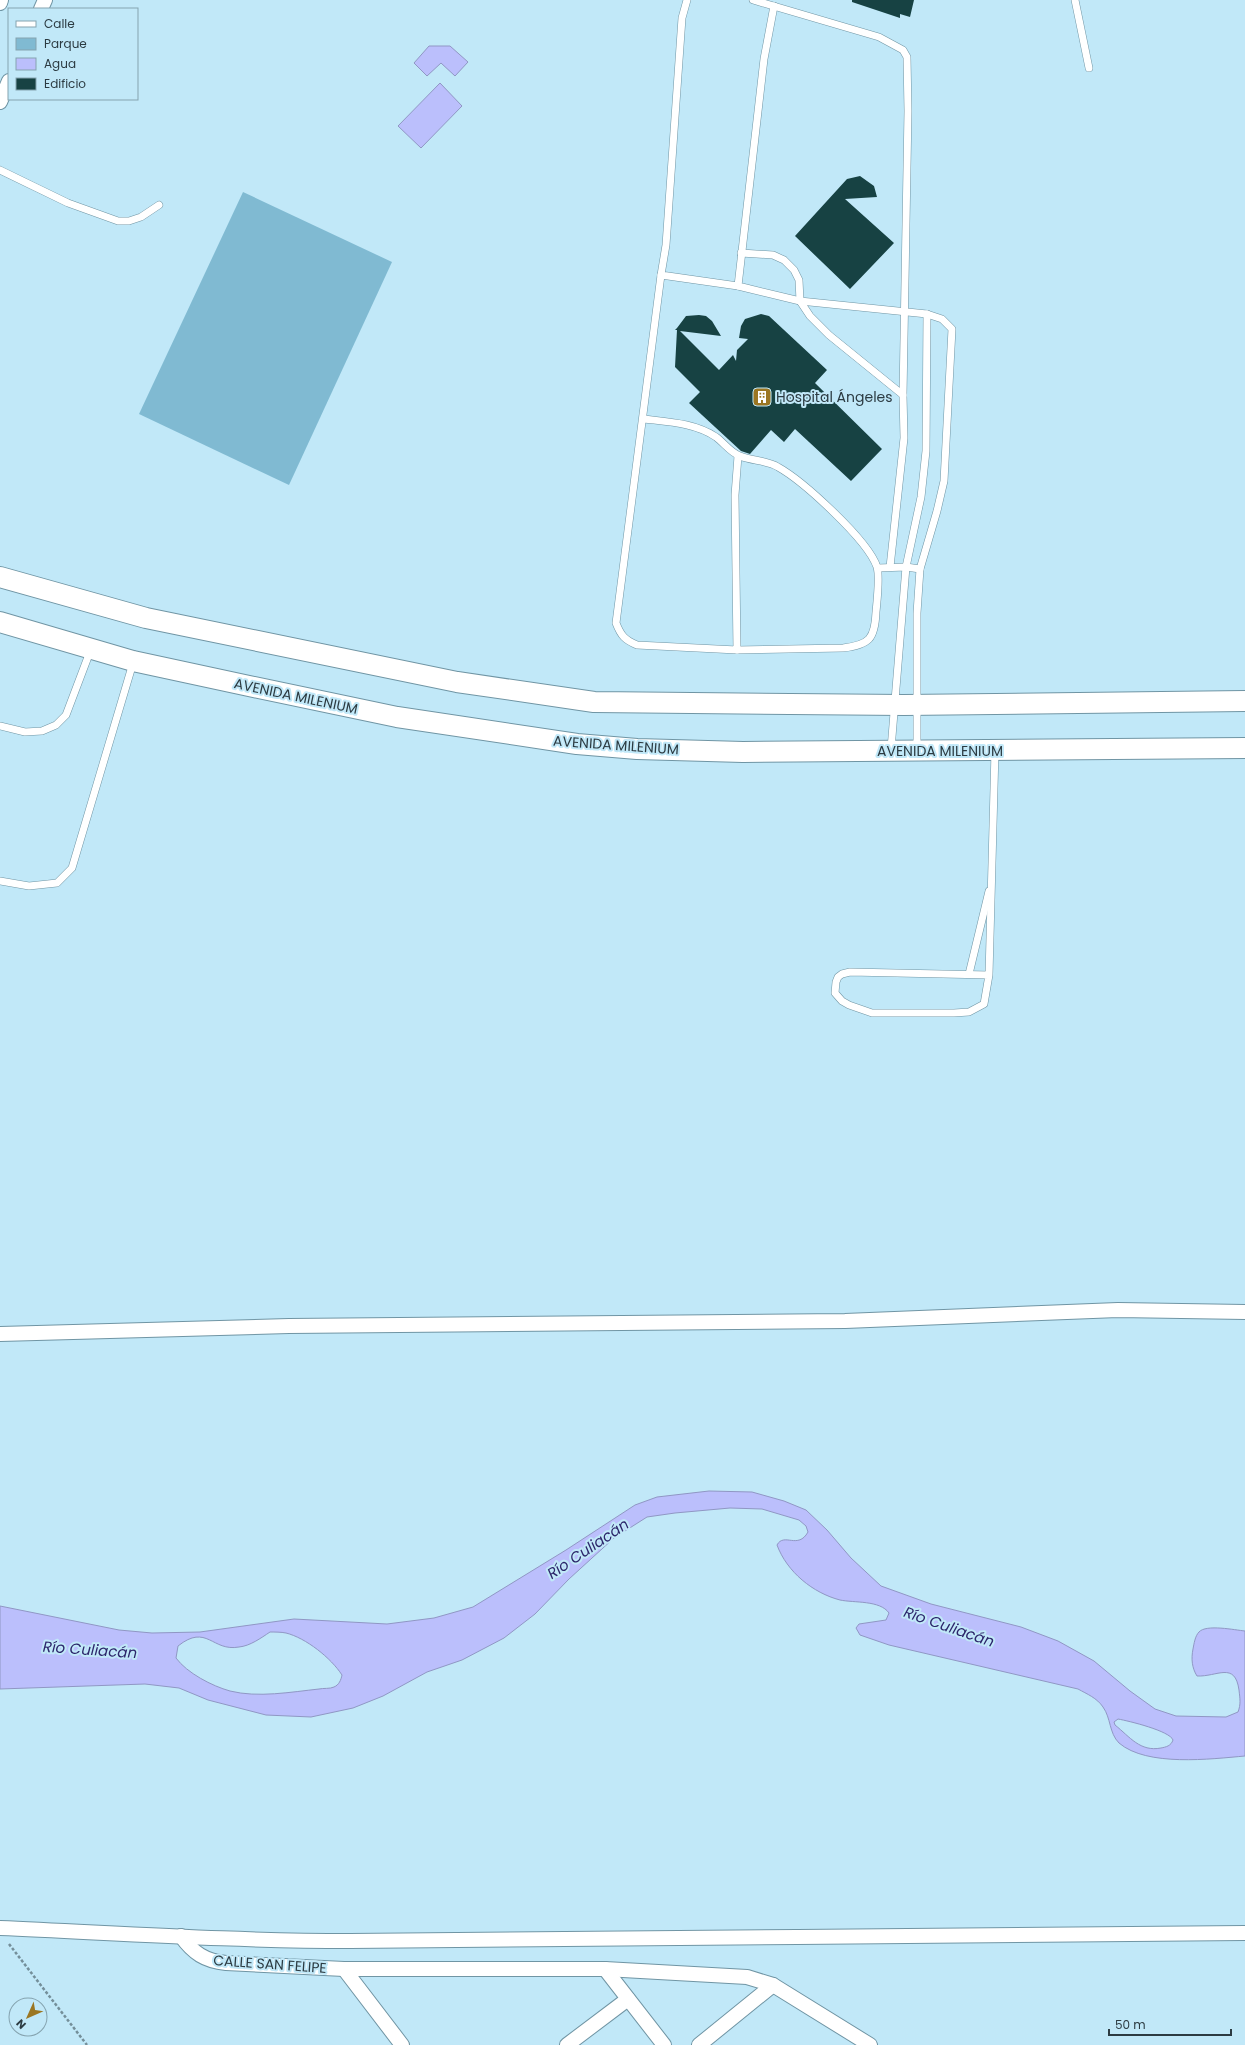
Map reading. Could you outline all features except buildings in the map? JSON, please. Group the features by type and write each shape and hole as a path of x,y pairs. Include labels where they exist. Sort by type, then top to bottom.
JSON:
{"street":[{"path":"0,102 8,83"},
{"path":"0,577 146,618 456,682 594,702 917,705 1245,701"},
{"name":"AVENIDA MILENIUM","path":"0,622 133,661 397,717 577,744 637,749 743,752 917,752 1245,748"},
{"path":"0,1334 312,1325 845,1321 1118,1310 1245,1312"},
{"path":"2,1933 346,1941 594,1941 1052,1933 1245,1933"},
{"name":"CALLE SAN FELIPE","path":"182,1936 198,1955 217,1962 344,1969 605,1969 736,1976 760,1980 773,1985 870,2045"},
{"path":"344,1969 396,2043"},
{"path":"605,1969 664,2045"},
{"path":"699,2045 773,1985"},
{"path":"567,2045 628,1999"}],"lane":[{"path":"644,418 694,426 717,438 738,456 777,466 808,488 864,543 878,568 876,625 873,636 867,642 857,646 843,648 737,650 637,645 626,641 620,634 616,623 666,245 682,18 687,0"},
{"path":"753,0 880,37 903,50 906,57 908,111 903,311 904,438 890,567"},
{"path":"1075,0 1089,68"},
{"path":"738,286 764,59 774,6"},
{"path":"0,170 68,203 118,221 129,221 142,217 159,205"},
{"path":"741,253 774,255 784,260 794,270 799,280 800,301 819,326 903,395"},
{"path":"661,275 738,286 800,301 927,314 946,321 950,325 952,332 944,481 935,519 920,569 917,613 917,752"},
{"path":"891,751 893,705 906,567 921,497 926,451 927,314"},
{"path":"737,650 735,495 738,456"},
{"path":"878,568 906,567 920,569"},
{"path":"0,726 25,732 42,731 56,725 66,715 91,649"},
{"path":"0,881 29,886 57,883 72,868 133,661"},
{"path":"989,975 850,972 842,974 838,978 835,994 842,1001 872,1013 969,1012 984,1004 989,975 995,751"},
{"path":"969,974 992,879"}],"path":[{"path":"2,1933 87,2045"}],"green space":[{"path":"243,192 392,262 289,485 139,414"}],"water":[{"path":"429,46 450,46 468,62 455,76 441,63 427,76 414,63"},
{"path":"440,83 462,106 421,148 398,126"},
{"name":"Río Culiacán","path":"709,1491 752,1492 784,1501 806,1510 827,1530 851,1558 881,1586 931,1604 1021,1627 1058,1641 1094,1661 1130,1691 1155,1709 1176,1716 1226,1717 1238,1712 1240,1704 1239,1690 1234,1676 1224,1672 1197,1676 1192,1663 1192,1656 1196,1638 1199,1632 1203,1630 1208,1628 1221,1628 1245,1631 1245,1756 1180,1760 1146,1756 1131,1751 1119,1743 1113,1735 1106,1711 1101,1704 1078,1689 889,1645 860,1635 856,1628 859,1624 886,1620 889,1613 880,1606 873,1604 840,1600 830,1597 811,1587 802,1580 787,1564 777,1545 783,1540 800,1540 808,1532 806,1526 799,1520 762,1509 730,1508 647,1517 614,1538 569,1579 535,1614 504,1638 462,1660 427,1672 383,1696 353,1708 311,1717 266,1715 208,1700 179,1688 145,1684 0,1689 0,1606 119,1630 152,1633 200,1632 294,1619 387,1624 434,1618 473,1607 566,1550 635,1505 657,1497","holes":["270,1632 284,1633 302,1639 310,1644 325,1656 342,1675 338,1684 331,1688 286,1693 241,1693 223,1689 200,1678 193,1674 176,1658 178,1646 196,1637 209,1640 222,1646 239,1647 251,1643","1118,1719 1139,1724 1165,1733 1173,1740 1170,1745 1161,1748 1154,1749 1141,1746 1115,1725 1114,1722"]}],"place":[{"name":"Hospital Ángeles","path":"762,397"}]}
